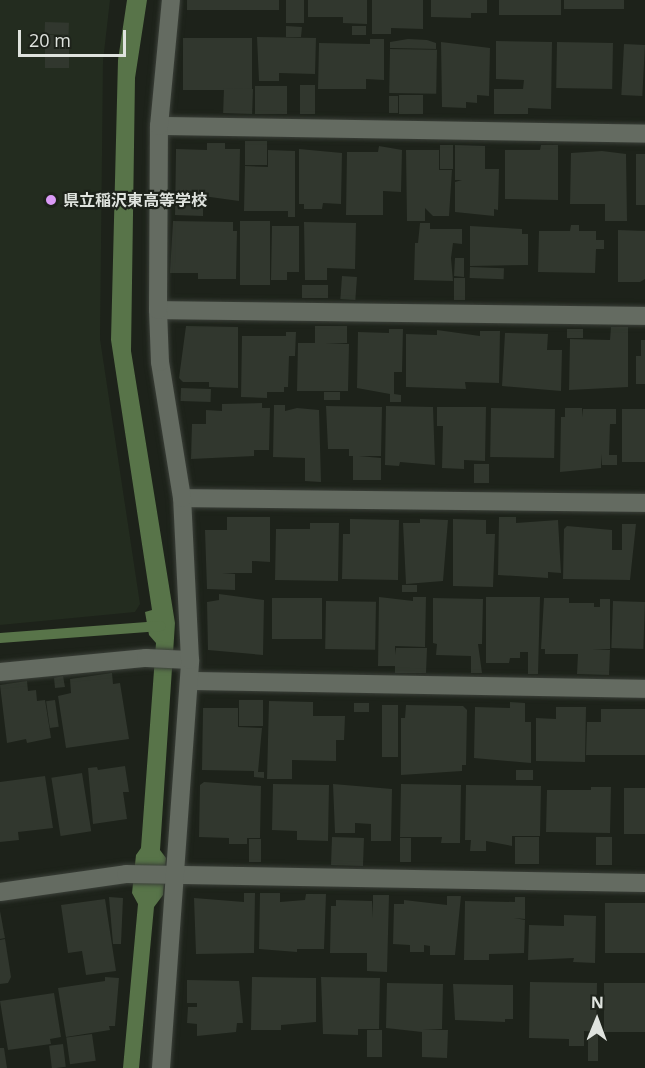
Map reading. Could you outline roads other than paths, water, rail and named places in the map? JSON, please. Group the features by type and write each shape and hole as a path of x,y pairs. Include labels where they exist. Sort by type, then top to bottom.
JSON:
{"street":[{"path":"161,1068 172,875 189,681 184,659 182,498 160,362 158,310 159,126 171,0"},
{"path":"159,126 645,134"},
{"path":"158,310 645,316"},
{"path":"182,498 645,503"},
{"path":"0,672 152,658 184,659"},
{"path":"189,681 645,689"},
{"path":"0,892 126,874 645,883"}],"waterway":[{"path":"0,638 161,626"}],"place":[{"name":"県立稲沢東高等学校","path":"51,200"}]}
